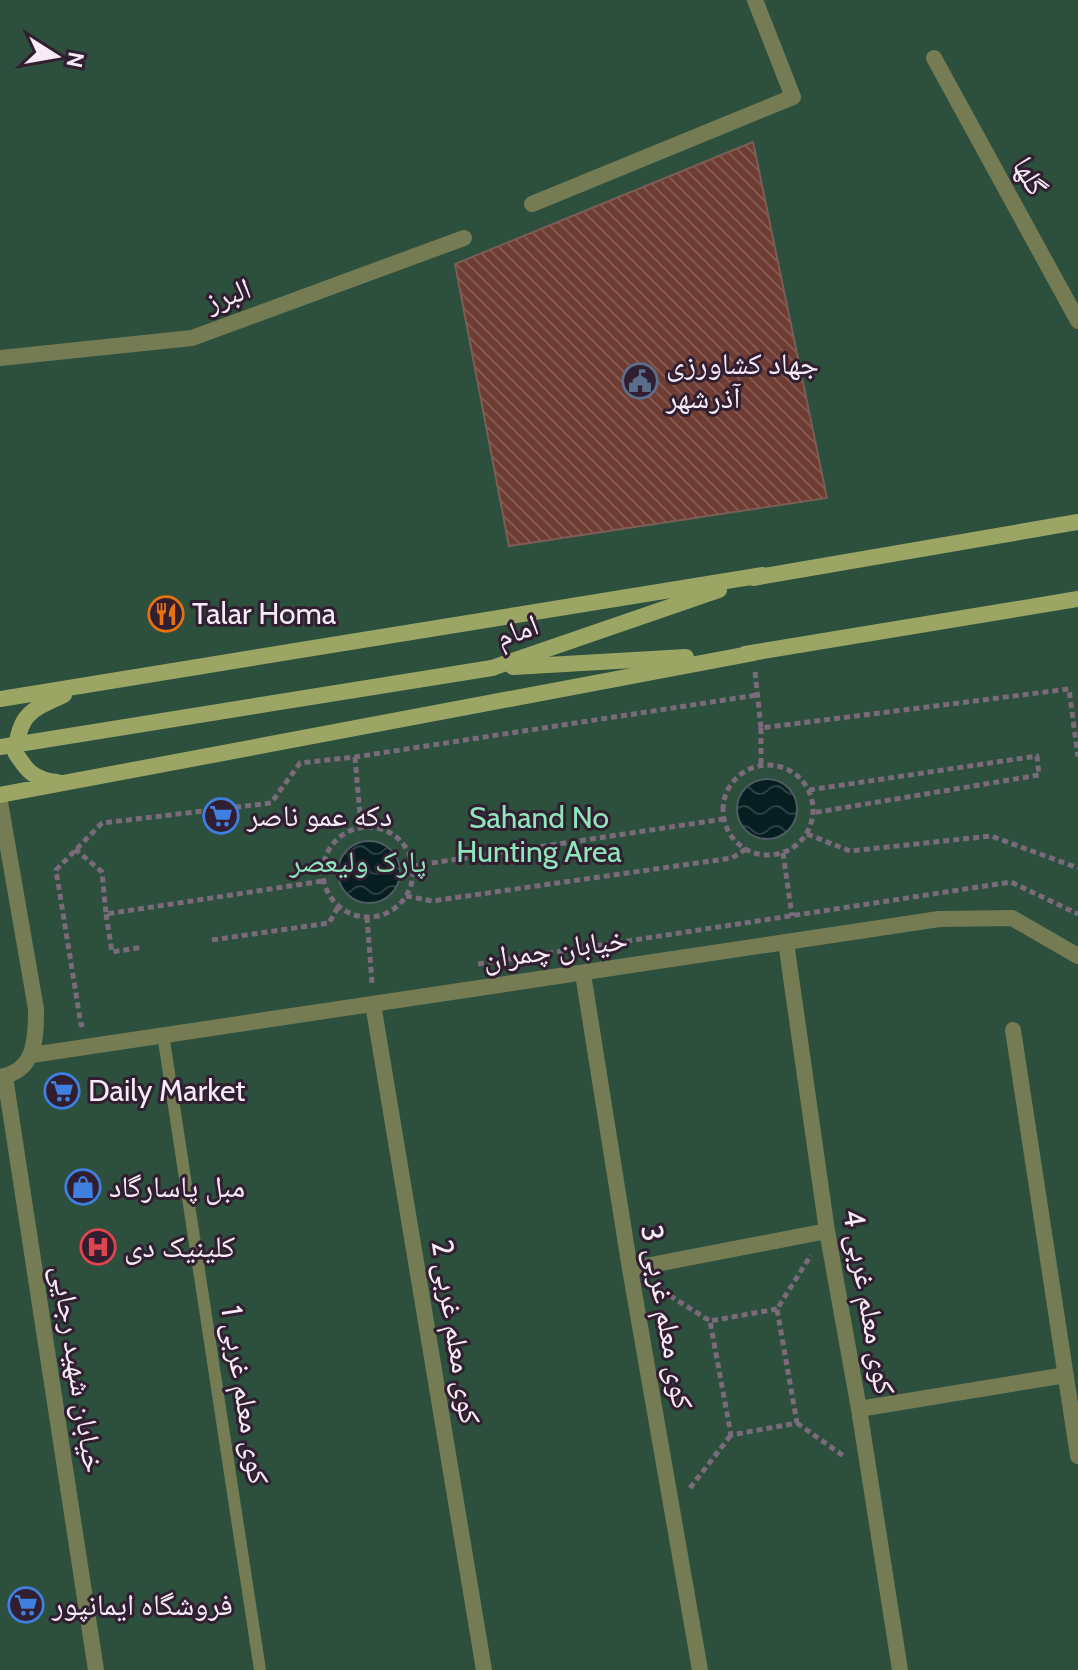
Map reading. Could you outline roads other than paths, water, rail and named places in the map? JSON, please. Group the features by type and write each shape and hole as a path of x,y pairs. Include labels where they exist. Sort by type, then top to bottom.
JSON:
{"main road":[{"name":"امام","path":"492,668 763,575 1078,522"},
{"path":"0,699 763,575"},
{"name":"امام","path":"492,668 754,653 1078,599"},
{"path":"0,795 754,653"},
{"path":"0,747 492,668"},
{"path":"73,783 47,781 26,771 15,752 19,726 36,708 83,686"}],"street":[{"path":"532,204 793,97 755,0"},
{"name":"گلها","path":"934,58 1078,321"},
{"name":"البرز","path":"0,358 192,338 464,238"},
{"path":"0,802 5,857 36,1009 32,1055 2,1077"},
{"name":"خیابان چمران","path":"32,1055 939,919 1012,918 1078,956"},
{"name":"کوی معلم غربی 4","path":"791,941 827,1231 900,1670"},
{"name":"کوی معلم غربی 3","path":"583,974 630,1269 700,1670"},
{"name":"کوی معلم غربی 2","path":"373,1004 484,1670"},
{"path":"1013,1030 1078,1456"},
{"name":"خیابان شهید رجایی","path":"2,1077 96,1670"},
{"path":"630,1269 827,1231"},
{"path":"859,1409 1066,1375"}],"lane":[{"name":"کوی معلم غربی 1","path":"163,1034 260,1670"}],"water":[{"path":"767,779 788,788 797,809 788,830 767,839 746,830 737,809 746,788"},
{"path":"369,841 391,850 400,872 391,894 369,903 347,894 338,872 347,850"}],"place":[{"name":"جهاد کشاورزی آذرشهر","path":"640,381"},
{"name":"Talar Homa","path":"166,614"},
{"name":"دکه عمو ناصر","path":"221,816"},
{"name":"Daily Market","path":"62,1091"},
{"name":"مبل پاسارگاد","path":"83,1187"},
{"name":"کلینیک دی","path":"98,1247"},
{"name":"فروشگاه ایمانپور","path":"26,1605"}],"park label":[{"name":"Sahand No Hunting Area","path":"539,835"},
{"name":"پارک ولیعصر","path":"358,862"}]}
